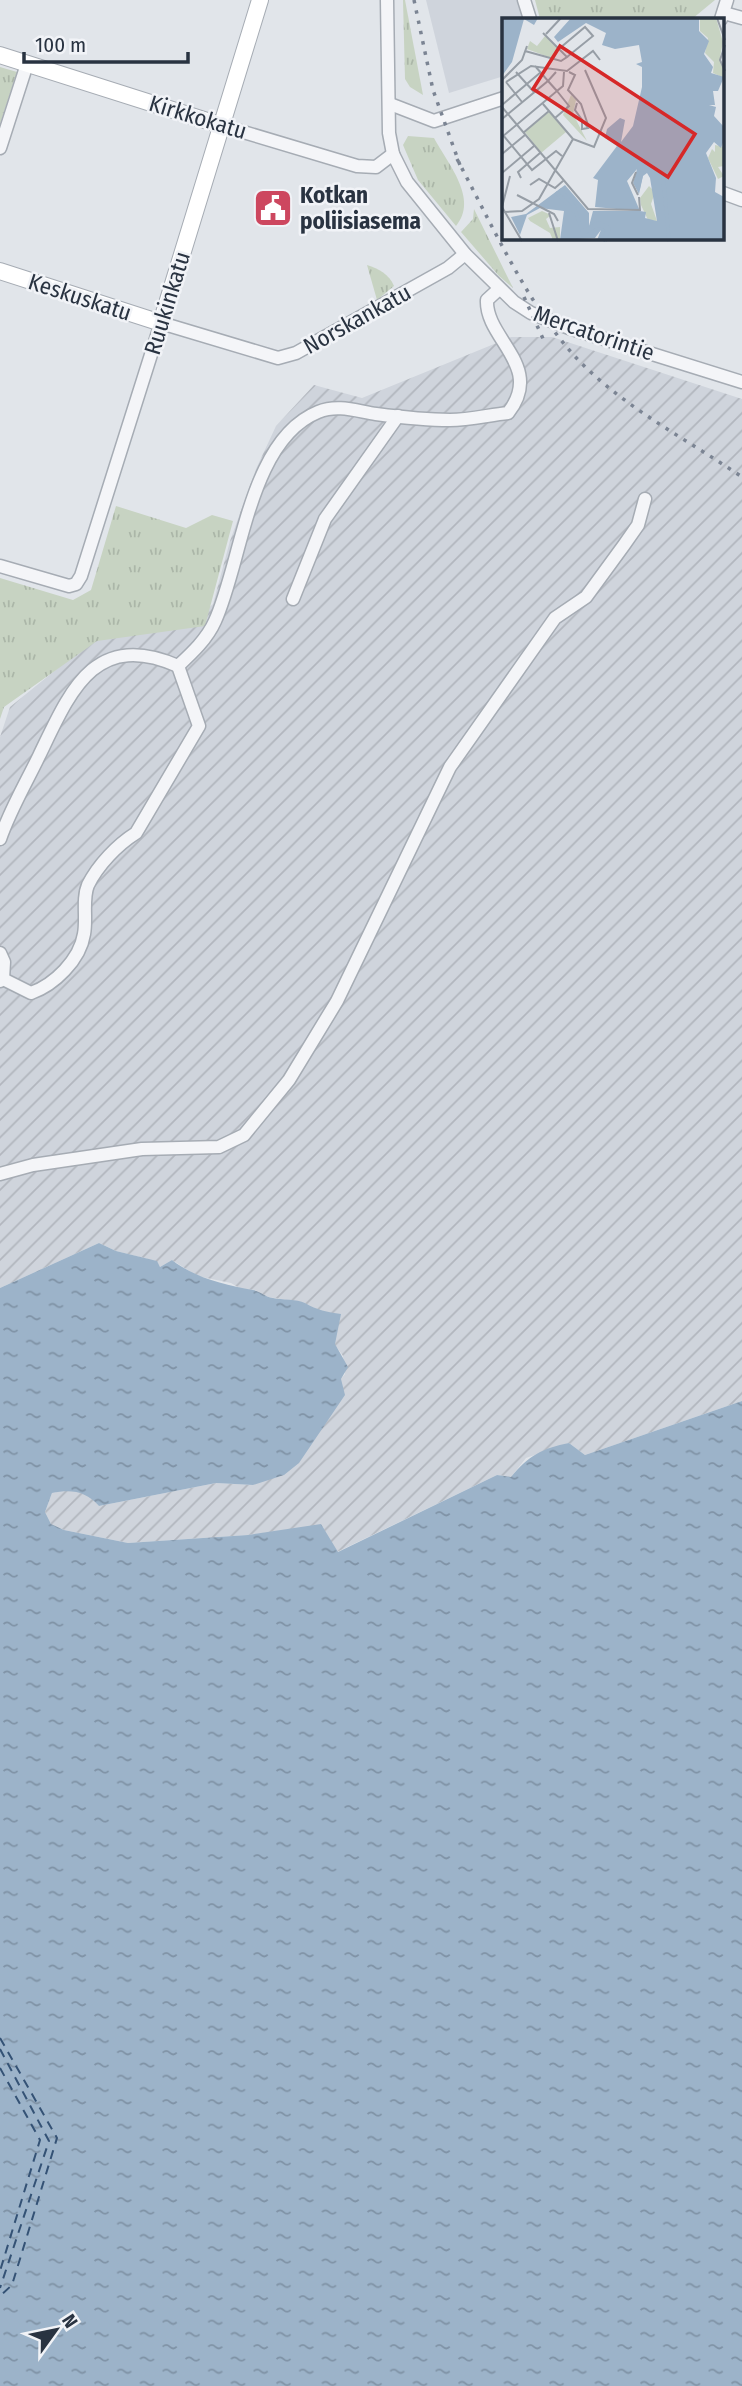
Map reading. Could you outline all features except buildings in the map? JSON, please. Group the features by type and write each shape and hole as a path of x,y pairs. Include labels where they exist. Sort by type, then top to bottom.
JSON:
{"main road":[{"name":"Ruukinkatu","path":"160,323 260,0"},
{"name":"Kirkkokatu","path":"0,55 220,124"},
{"name":"Keskuskatu","path":"0,271 160,323"}],"street":[{"path":"387,0 390,104 434,121 502,99"},
{"path":"524,0 530,18"},
{"path":"724,11 742,18"},
{"path":"0,148 27,64"},
{"name":"Mercatorintie","path":"390,104 389,133 393,154 407,181 465,254 499,289 522,307 547,320 742,382"},
{"name":"Kirkkokatu","path":"220,124 357,166 376,167 393,154"},
{"path":"724,193 742,200"},
{"name":"Norskankatu","path":"160,323 278,358 296,353 457,262 465,254"},
{"path":"178,666 194,651 215,622 256,491 274,454 293,430 317,412 341,407 398,416 451,420 508,413 522,384 510,353 486,310 487,300 499,289"},
{"name":"Ruukinkatu","path":"0,566 55,584 76,584 81,576 160,323"},
{"path":"293,599 325,519 398,416"},
{"path":"0,1174 33,1165 142,1149 219,1147 244,1135 289,1080 337,1000 450,768 555,618 586,597 624,545 638,525 645,499"},
{"path":"0,839 67,697 97,665 124,654 155,656 178,666 200,726 136,833 119,844 88,887 84,937 74,956 50,986 32,993 2,980 4,962 0,953"}],"shaded area":[{"path":"426,0 520,0 526,18 502,18 502,77 449,93"},
{"path":"511,337 552,337 742,399 742,1401 585,1455 569,1443 526,1458 511,1477 497,1475 337,1552 321,1525 248,1535 128,1543 64,1530 51,1524 45,1512 52,1493 65,1490 80,1492 92,1497 99,1506 216,1483 253,1485 345,1374 343,1356 305,1303 268,1297 255,1290 241,1289 231,1283 197,1276 172,1260 160,1267 156,1261 116,1251 99,1243 0,1288 0,737 10,707 100,634 111,639 197,618 213,604 230,541 256,469 276,426 314,385 362,398"}],"green space":[{"path":"403,0 423,95 410,87 405,79"},
{"path":"535,0 715,0 693,18 540,18"},
{"path":"0,67 17,72 0,124"},
{"path":"408,136 434,138 453,170 463,193 464,205 456,226 418,180 403,145"},
{"path":"474,209 513,288 461,232 473,219"},
{"path":"367,265 383,272 394,286 377,300"},
{"path":"116,506 186,528 212,515 233,521 205,626 97,641 4,707 0,719 0,578 73,600 91,590"}],"water":[{"path":"99,1243 116,1251 157,1261 160,1267 172,1260 190,1272 211,1280 341,1314 335,1344 348,1367 341,1379 345,1395 299,1463 284,1475 253,1485 216,1483 99,1506 78,1492 52,1493 45,1512 51,1524 64,1530 128,1543 248,1535 321,1524 338,1552 497,1475 511,1477 530,1458 551,1447 569,1443 585,1455 742,1401 742,2386 0,2386 0,1288"}],"ferry route":[{"path":"0,2038 57,2138 12,2285 0,2296"},
{"path":"0,2049 49,2141 0,2288"},
{"path":"0,2068 40,2140 0,2271"}],"railway":[{"path":"414,0 433,90 461,168"},
{"path":"457,159 524,284 554,332 571,352 589,371 630,404 742,477"},
{"path":"524,297 545,343"}],"place":[{"name":"Kotkan poliisiasema","path":"273,208"}]}
